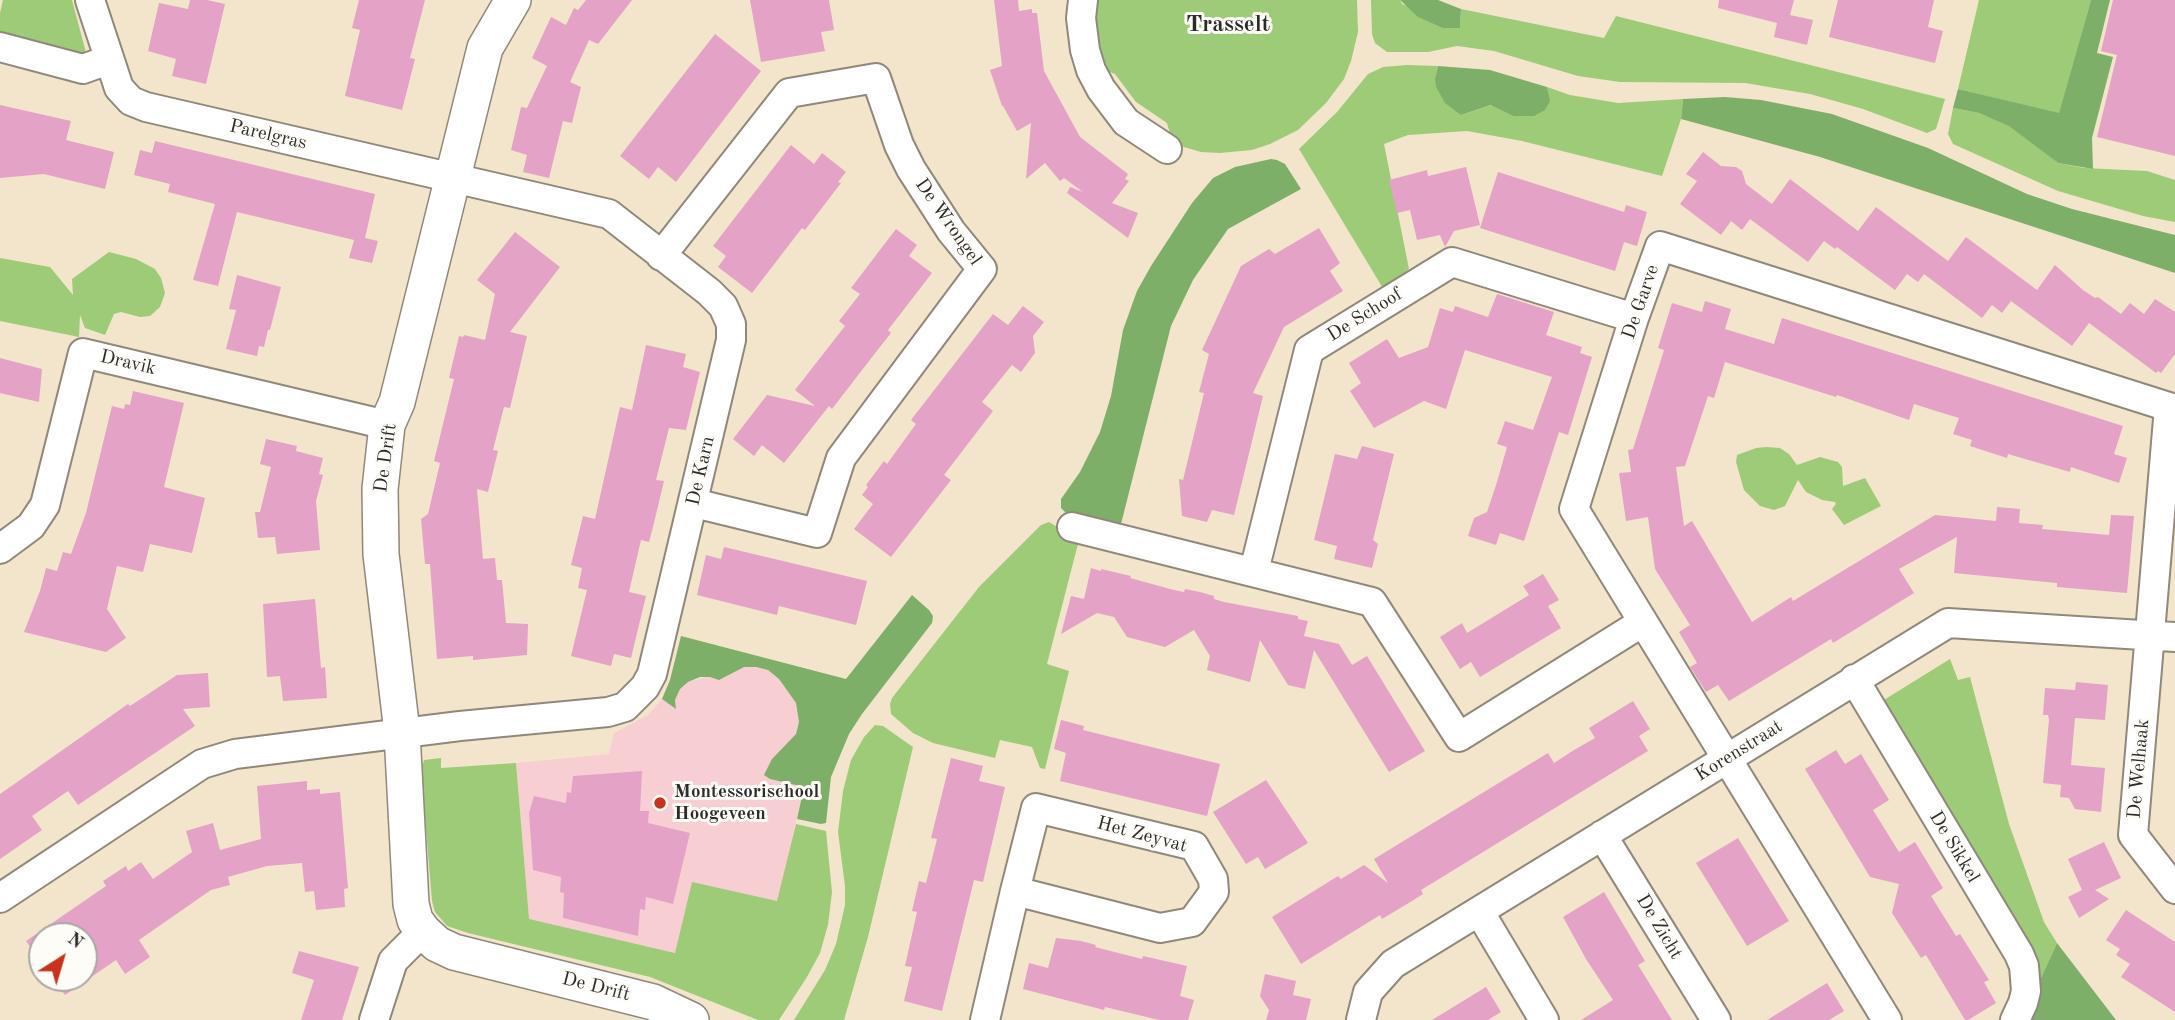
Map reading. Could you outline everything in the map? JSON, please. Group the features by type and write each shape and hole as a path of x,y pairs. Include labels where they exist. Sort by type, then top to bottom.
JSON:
{"street":[{"name":"Parelgras","path":"90,0 108,60 123,95 139,105 452,178"},
{"name":"De Drift","path":"513,0 485,48 397,402 387,425 380,489 381,554 402,732 411,904 415,920 423,931 437,944 454,952 653,1002 691,1020"},
{"path":"1083,0 1085,50 1101,89 1126,122 1167,149"},
{"path":"0,47 83,69 108,60"},
{"name":"De Wrongel","path":"661,256 789,93 876,78 899,145 911,169 951,231 982,269 841,458 817,533 694,503"},
{"name":"De Karn","path":"402,732 608,712 625,707 636,699 652,674 731,340 731,324 723,306 609,214 452,178"},
{"name":"De Garve","path":"1726,759 1574,509 1634,318 1660,246 2172,407 2162,636"},
{"name":"De Schoof","path":"1254,571 1308,350 1452,262 1634,318"},
{"name":"Dravik","path":"0,549 31,526 45,505 83,353 387,425"},
{"path":"1072,527 1372,602 1459,737 1643,622"},
{"name":"Korenstraat","path":"1362,1020 1368,992 1393,964 1948,623 2162,636"},
{"name":"De Welhaak","path":"2162,636 2133,835 2175,889"},
{"name":"De Sikkel","path":"1854,680 2019,954 2024,966 2026,991 2024,1003 2015,1020"},
{"path":"0,898 202,764 235,754 402,732"},
{"path":"1726,759 1887,1020"},
{"name":"Het Zeyvat","path":"985,1020 1015,891 1036,808 1194,846 1213,878 1214,891 1192,922 1160,928 1015,891"},
{"name":"De Zicht","path":"1602,835 1716,1020"},
{"path":"1479,911 1544,1020"},
{"path":"374,1020 393,961 423,931"}],"shaded area":[{"name":"Montessorischool Hoogeveen","path":"744,667 768,670 779,679 796,703 799,722 796,734 772,759 770,779 804,787 778,901 676,953 529,920 516,763 609,754 614,733 648,715 662,699 676,708 675,700 680,689 688,682"}],"green space":[{"path":"3,0 72,0 89,64 0,41"},
{"path":"1091,0 1357,0 1358,32 1344,79 1326,103 1298,130 1252,150 1201,152 1170,143 1173,136 1167,123 1136,102 1115,74 1102,69"},
{"path":"1371,0 1400,0 1402,4 1460,27 1461,9 1604,38 1616,16 1945,99 1936,129 1927,133 1863,109 1810,94 1745,83 1620,82 1578,76 1494,51 1457,46 1428,52 1387,52 1375,43 1372,34"},
{"path":"1400,0 1438,0 1461,9 1460,28 1443,28 1418,17"},
{"path":"1979,0 2091,0 2059,114 1958,89"},
{"path":"2091,0 2110,0 2097,53 2113,57 2092,138 2093,169 2058,163 2009,126 1979,113 1953,108 1958,89 2059,113"},
{"path":"1438,66 1435,78 1461,115 1492,105 1513,116 1549,101 1547,87 1570,95 1618,103 1683,99 1681,119 1662,176 1522,141 1467,131 1408,135 1384,144 1409,269 1384,290 1299,149 1337,112 1368,74 1383,67"},
{"path":"1438,66 1490,70 1547,87 1550,101 1545,110 1534,116 1513,116 1491,105 1461,115 1445,103 1436,87"},
{"path":"1725,97 1761,100 1832,114 1928,148 2027,194 2072,209 2175,235 2175,273 1820,157 1681,119 1683,99"},
{"path":"1953,108 1979,113 2009,125 2058,163 2084,168 2147,171 2175,180 2175,222 2143,216 2058,191 1953,144 1948,134"},
{"path":"1271,159 1285,164 1301,189 1228,229 1193,280 1171,326 1120,528 1069,516 1061,508 1061,499 1080,472 1100,432 1111,396 1123,330 1137,291 1151,266 1192,203 1213,178 1235,167"},
{"path":"109,252 136,259 155,269 161,278 165,293 160,307 150,316 140,317 121,312 114,314 105,335 85,328 80,315 79,337 0,321 0,258 50,267 73,295 72,279"},
{"path":"1766,447 1780,448 1789,454 1797,465 1820,457 1838,462 1842,467 1843,486 1865,478 1881,506 1844,525 1832,509 1835,502 1822,500 1806,492 1798,480 1785,506 1774,510 1760,506 1744,490 1736,462 1737,455"},
{"path":"1049,522 1079,540 1047,664 1069,671 1045,769 1040,768 1032,747 1000,740 995,758 933,743 913,733 891,714 892,698 979,587 1041,525"},
{"path":"912,595 929,610 933,616 932,623 849,734 831,777 826,823 797,819 804,787 770,779 764,775 772,759 796,734 799,722 796,703 779,679 768,670 744,667 719,680 700,677 688,682 680,689 675,700 676,709 662,699 670,680 681,636 846,679"},
{"path":"1950,659 1958,680 1970,677 2009,824 2044,922 2057,943 2036,989 1879,703"},
{"path":"875,725 883,726 913,747 868,937 844,1020 794,1020 825,970 836,944 845,905 838,832 843,791 851,760 864,737"},
{"path":"441,758 441,768 516,763 529,919 675,953 692,882 777,901 796,824 826,831 832,892 828,925 820,953 779,1020 758,1020 650,977 447,926 435,912 432,901 421,770 424,760"},
{"path":"2057,943 2116,1020 2027,1020 2036,989"}],"building":[{"path":"190,0 225,4 206,84 172,76 176,59 148,51 159,3 188,9"},
{"path":"359,0 425,0 410,58 415,59 402,110 345,96 360,30 352,28"},
{"path":"586,0 632,0 598,44 589,40 570,82 581,87 572,123 563,121 549,178 523,172 527,155 511,150 521,107 527,108 547,66 532,58 551,17 566,25 574,8 578,10"},
{"path":"750,0 829,0 834,30 821,32 825,51 761,62"},
{"path":"994,0 1018,0 1019,11 1032,9 1032,13 1037,13 1044,71 1080,137 1128,174 1125,179 1129,181 1112,203 1138,213 1128,238 1067,193 1070,187 1083,192 1064,178 1060,181 1045,163 1026,179 1031,123 1017,131 1002,106 990,70 1002,66"},
{"path":"1719,0 1794,0 1790,15 1813,20 1807,45 1774,37 1777,23 1718,8"},
{"path":"1838,0 1934,0 1928,27 1943,31 1935,63 1829,37"},
{"path":"2113,0 2175,0 2175,156 2097,137 2117,55 2101,51"},
{"path":"715,34 761,71 676,182 658,167 649,179 620,156"},
{"path":"0,105 71,121 66,140 114,152 105,189 44,174 0,178"},
{"path":"155,141 375,194 365,238 378,241 372,263 349,258 354,240 237,212 218,286 193,280 215,204 168,192 170,184 134,175 140,150 152,153"},
{"path":"791,145 814,164 822,153 846,172 838,182 841,183 805,230 802,228 752,293 718,267 726,256 713,246"},
{"path":"1703,152 1721,166 1736,167 1742,171 1746,184 1772,204 1790,179 1858,231 1876,207 1948,261 1966,237 2037,290 2055,265 2083,290 2121,314 2130,303 2144,314 2155,299 2175,312 2175,354 2161,373 2156,373 2089,323 2072,346 2011,301 2002,313 1992,305 1982,318 1924,274 1918,282 1907,274 1895,290 1837,247 1835,249 1824,241 1808,262 1750,219 1742,230 1731,221 1721,235 1680,204 1697,181 1686,174"},
{"path":"1466,167 1480,225 1454,231 1445,247 1440,235 1417,240 1410,210 1397,213 1389,180 1427,170 1428,176"},
{"path":"1498,172 1624,212 1626,205 1647,212 1637,246 1624,242 1615,271 1480,228"},
{"path":"1319,228 1340,263 1330,271 1343,291 1284,327 1253,393 1263,396 1234,515 1212,510 1207,522 1182,516 1179,479 1183,480 1204,393 1199,392 1209,354 1202,350 1241,266 1269,249 1275,254"},
{"path":"896,229 917,245 909,256 932,273 888,330 891,333 832,409 829,406 784,463 762,445 754,456 733,439 767,395 815,406 795,390 845,326 839,321 860,294 851,288"},
{"path":"515,232 560,267 510,332 527,336 510,408 504,407 493,450 498,451 488,492 477,489 483,559 495,558 497,580 502,580 506,623 528,624 527,655 473,660 473,656 437,659 430,564 425,564 421,519 428,514 440,463 434,461 454,379 449,378 459,336 485,340 495,294 477,280"},
{"path":"237,275 281,287 270,330 264,347 259,346 257,356 226,349 236,310 229,309"},
{"path":"1497,294 1554,312 1546,335 1582,347 1580,353 1592,357 1568,435 1559,432 1524,541 1500,533 1496,545 1468,536 1474,518 1487,512 1497,482 1507,447 1497,444 1505,421 1533,430 1552,377 1465,350 1446,409 1424,401 1374,428 1350,391 1361,383 1349,363 1387,339 1399,358 1428,347 1440,308 1453,312 1455,306 1488,317"},
{"path":"1705,301 1731,309 1725,329 1774,344 1782,318 2123,426 2114,454 2127,458 2119,483 2071,467 2070,472 2008,454 2007,458 1970,446 1972,440 1953,434 1959,418 1914,404 1909,420 1837,395 1836,397 1725,362 1714,398 1708,396 1685,466 1676,467 1684,526 1692,521 1752,622 1791,597 1793,601 1935,515 1996,521 1997,507 2020,509 2019,523 2043,525 2042,529 2109,535 2111,515 2134,516 2127,593 1954,573 1957,537 1899,569 1914,593 1833,643 1831,639 1729,701 1718,685 1706,692 1690,667 1697,663 1679,632 1690,625 1655,569 1648,517 1626,521 1619,473 1631,472 1628,450 1633,449 1664,350 1658,348 1672,303 1702,312"},
{"path":"1023,306 1044,322 1033,336 1035,353 1021,372 1012,365 982,402 993,411 944,475 951,480 891,557 854,529 873,504 862,495 868,487 866,485 884,461 887,464 916,424 911,420 993,314 1008,325"},
{"path":"646,345 686,354 683,367 700,372 686,430 669,428 656,480 664,481 653,527 649,542 641,540 629,592 646,596 631,658 614,654 611,666 571,656 587,590 578,588 582,568 571,565 583,516 595,519 620,407 632,410"},
{"path":"0,358 42,369 39,402 0,393"},
{"path":"133,391 184,403 164,487 205,498 192,553 150,544 143,572 117,566 107,609 126,638 106,652 24,632 46,568 57,571 63,552 71,554 86,513 112,406 124,409 125,404 130,405"},
{"path":"266,439 297,446 296,451 323,458 319,474 323,475 316,501 320,550 277,554 275,537 258,538 255,512 260,512 271,467 260,464"},
{"path":"1362,446 1394,454 1373,540 1378,544 1372,568 1334,559 1337,546 1314,540 1335,454 1357,459"},
{"path":"724,547 867,581 856,625 779,606 777,615 697,595 706,555 721,559"},
{"path":"1091,568 1131,576 1130,578 1174,590 1200,592 1224,602 1298,616 1298,619 1308,621 1304,636 1339,644 1352,665 1367,656 1425,751 1389,772 1314,650 1305,689 1288,685 1260,640 1250,682 1207,670 1210,656 1194,630 1165,647 1127,637 1114,617 1097,613 1061,634 1071,596 1084,599"},
{"path":"1543,574 1559,600 1548,606 1561,628 1480,677 1471,662 1460,669 1440,637 1462,623 1467,633 1529,595 1523,586"},
{"path":"315,599 321,668 325,667 327,698 283,701 280,676 267,677 263,604"},
{"path":"208,673 210,707 183,709 195,726 78,805 68,791 32,816 42,830 0,859 0,794 128,704 130,706 177,675"},
{"path":"2076,682 2108,685 2105,720 2075,718 2071,765 2105,768 2101,812 2075,809 2069,798 2060,797 2061,785 2043,783 2049,720 2048,715 2043,715 2045,688 2075,690"},
{"path":"1633,701 1650,729 1639,736 1648,751 1421,890 1423,894 1412,901 1382,919 1380,915 1301,964 1272,917 1338,876 1341,879 1364,865 1388,883 1374,859 1548,753 1554,763 1595,738 1589,728"},
{"path":"1061,720 1084,726 1083,730 1220,764 1207,816 1060,781 1066,753 1054,749"},
{"path":"1836,750 1845,764 1861,754 1889,800 1873,810 1899,852 1915,842 1943,888 1931,896 1956,936 1960,934 1989,980 1984,982 1996,1003 1968,1020 1965,1020 1926,955 1921,958 1892,913 1899,884 1870,877 1805,769"},
{"path":"951,758 983,766 979,781 1005,787 983,882 974,880 942,1011 904,1001 912,967 905,966 917,912 912,911 919,881 926,883 937,839 931,838"},
{"path":"642,771 640,811 649,811 648,823 690,833 673,904 646,897 645,910 640,909 638,936 563,918 564,893 560,892 561,877 533,870 529,813 534,796 566,803 567,792 571,793 573,776"},
{"path":"1266,780 1308,843 1265,869 1258,857 1246,864 1213,812"},
{"path":"307,781 307,790 320,789 320,794 340,792 348,888 344,889 345,907 316,910 314,891 305,892 302,863 267,866 228,877 230,885 211,890 139,940 150,957 125,974 116,960 98,972 98,922 54,922 106,886 103,881 126,866 128,871 141,862 153,879 192,852 186,831 213,823 220,850 261,839 257,786"},
{"path":"1738,838 1789,921 1747,946 1696,863"},
{"path":"2104,842 2121,878 2095,890 2109,899 2079,918 2068,897 2082,890 2068,859"},
{"path":"1604,892 1645,961 1638,965 1672,1020 1581,1020 1613,1000 1563,917"},
{"path":"2126,910 2175,942 2175,1012 2121,977 2130,964 2116,955 2120,949 2106,940"},
{"path":"1056,938 1081,941 1142,959 1143,956 1187,966 1180,996 1194,1000 1188,1020 1159,1020 1105,1007 1104,1010 1023,989 1029,963 1048,968"},
{"path":"299,951 359,967 342,1020 301,1020 314,980 292,973"},
{"path":"1265,974 1296,981 1293,995 1311,999 1306,1020 1266,1020 1269,1010 1260,996"},
{"path":"1827,983 1844,1011 1829,1020 1767,1020"},
{"path":"1486,987 1501,1012 1488,1020 1432,1020"}],"place":[{"name":"Montessorischool Hoogeveen","path":"660,803"}],"district":[{"name":"Trasselt","path":"1228,25"}]}
